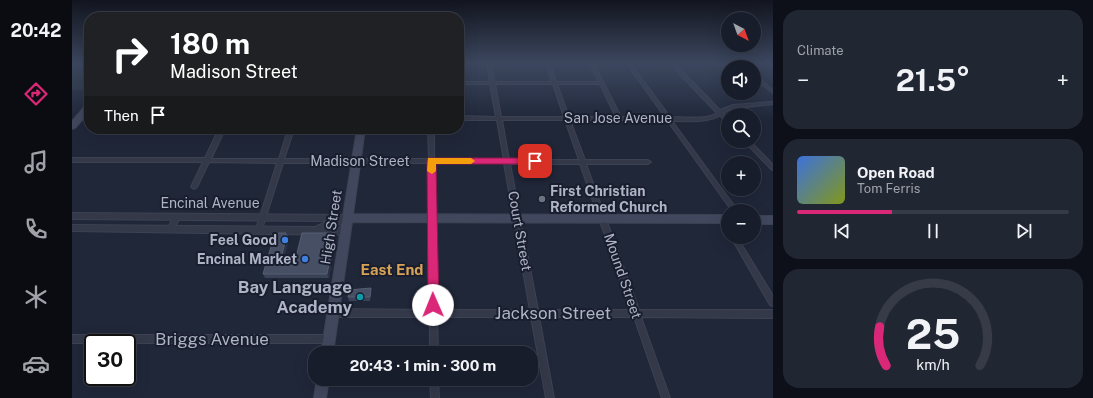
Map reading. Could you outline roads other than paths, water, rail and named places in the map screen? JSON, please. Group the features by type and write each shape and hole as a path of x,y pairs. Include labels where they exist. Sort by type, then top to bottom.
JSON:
{"main road":[{"path":"72,126 84,109"},
{"path":"76,119 84,111"},
{"name":"High Street","path":"328,346 360,134"},
{"name":"Encinal Avenue","path":"348,218 603,219 721,222"},
{"path":"761,220 773,220"},
{"path":"320,398 322,386"}],"street":[{"path":"464,83 602,83 619,118"},
{"name":"Court Street","path":"492,83 550,398"},
{"name":"Mound Street","path":"554,83 666,398"},
{"path":"642,83 730,204"},
{"path":"690,83 720,113"},
{"path":"762,83 773,92"},
{"name":"San Jose Avenue","path":"464,118 708,118 715,117 726,108 773,103"},
{"path":"194,187 219,134"},
{"path":"259,229 290,134"},
{"path":"431,134 434,346"},
{"path":"754,148 773,168"},
{"name":"Madison Street","path":"72,160 648,162"},
{"name":"Encinal Avenue","path":"72,216 263,216 348,218"},
{"path":"171,228 177,217"},
{"name":"Encinal Avenue","path":"315,229 348,218"},
{"name":"Encinal Avenue","path":"72,228 315,229 346,231"},
{"path":"738,244 773,303"},
{"name":"Jackson Street","path":"333,313 773,314"},
{"name":"Briggs Avenue","path":"72,339 329,339"},
{"path":"434,386 435,398"}],"place":[{"name":"First Christian Reformed Church","path":"542,199"},
{"name":"Feel Good","path":"285,240"},
{"name":"Encinal Market","path":"305,259"},
{"name":"Bay Language Academy","path":"360,297"}],"district":[{"name":"East End","path":"392,270"}]}
